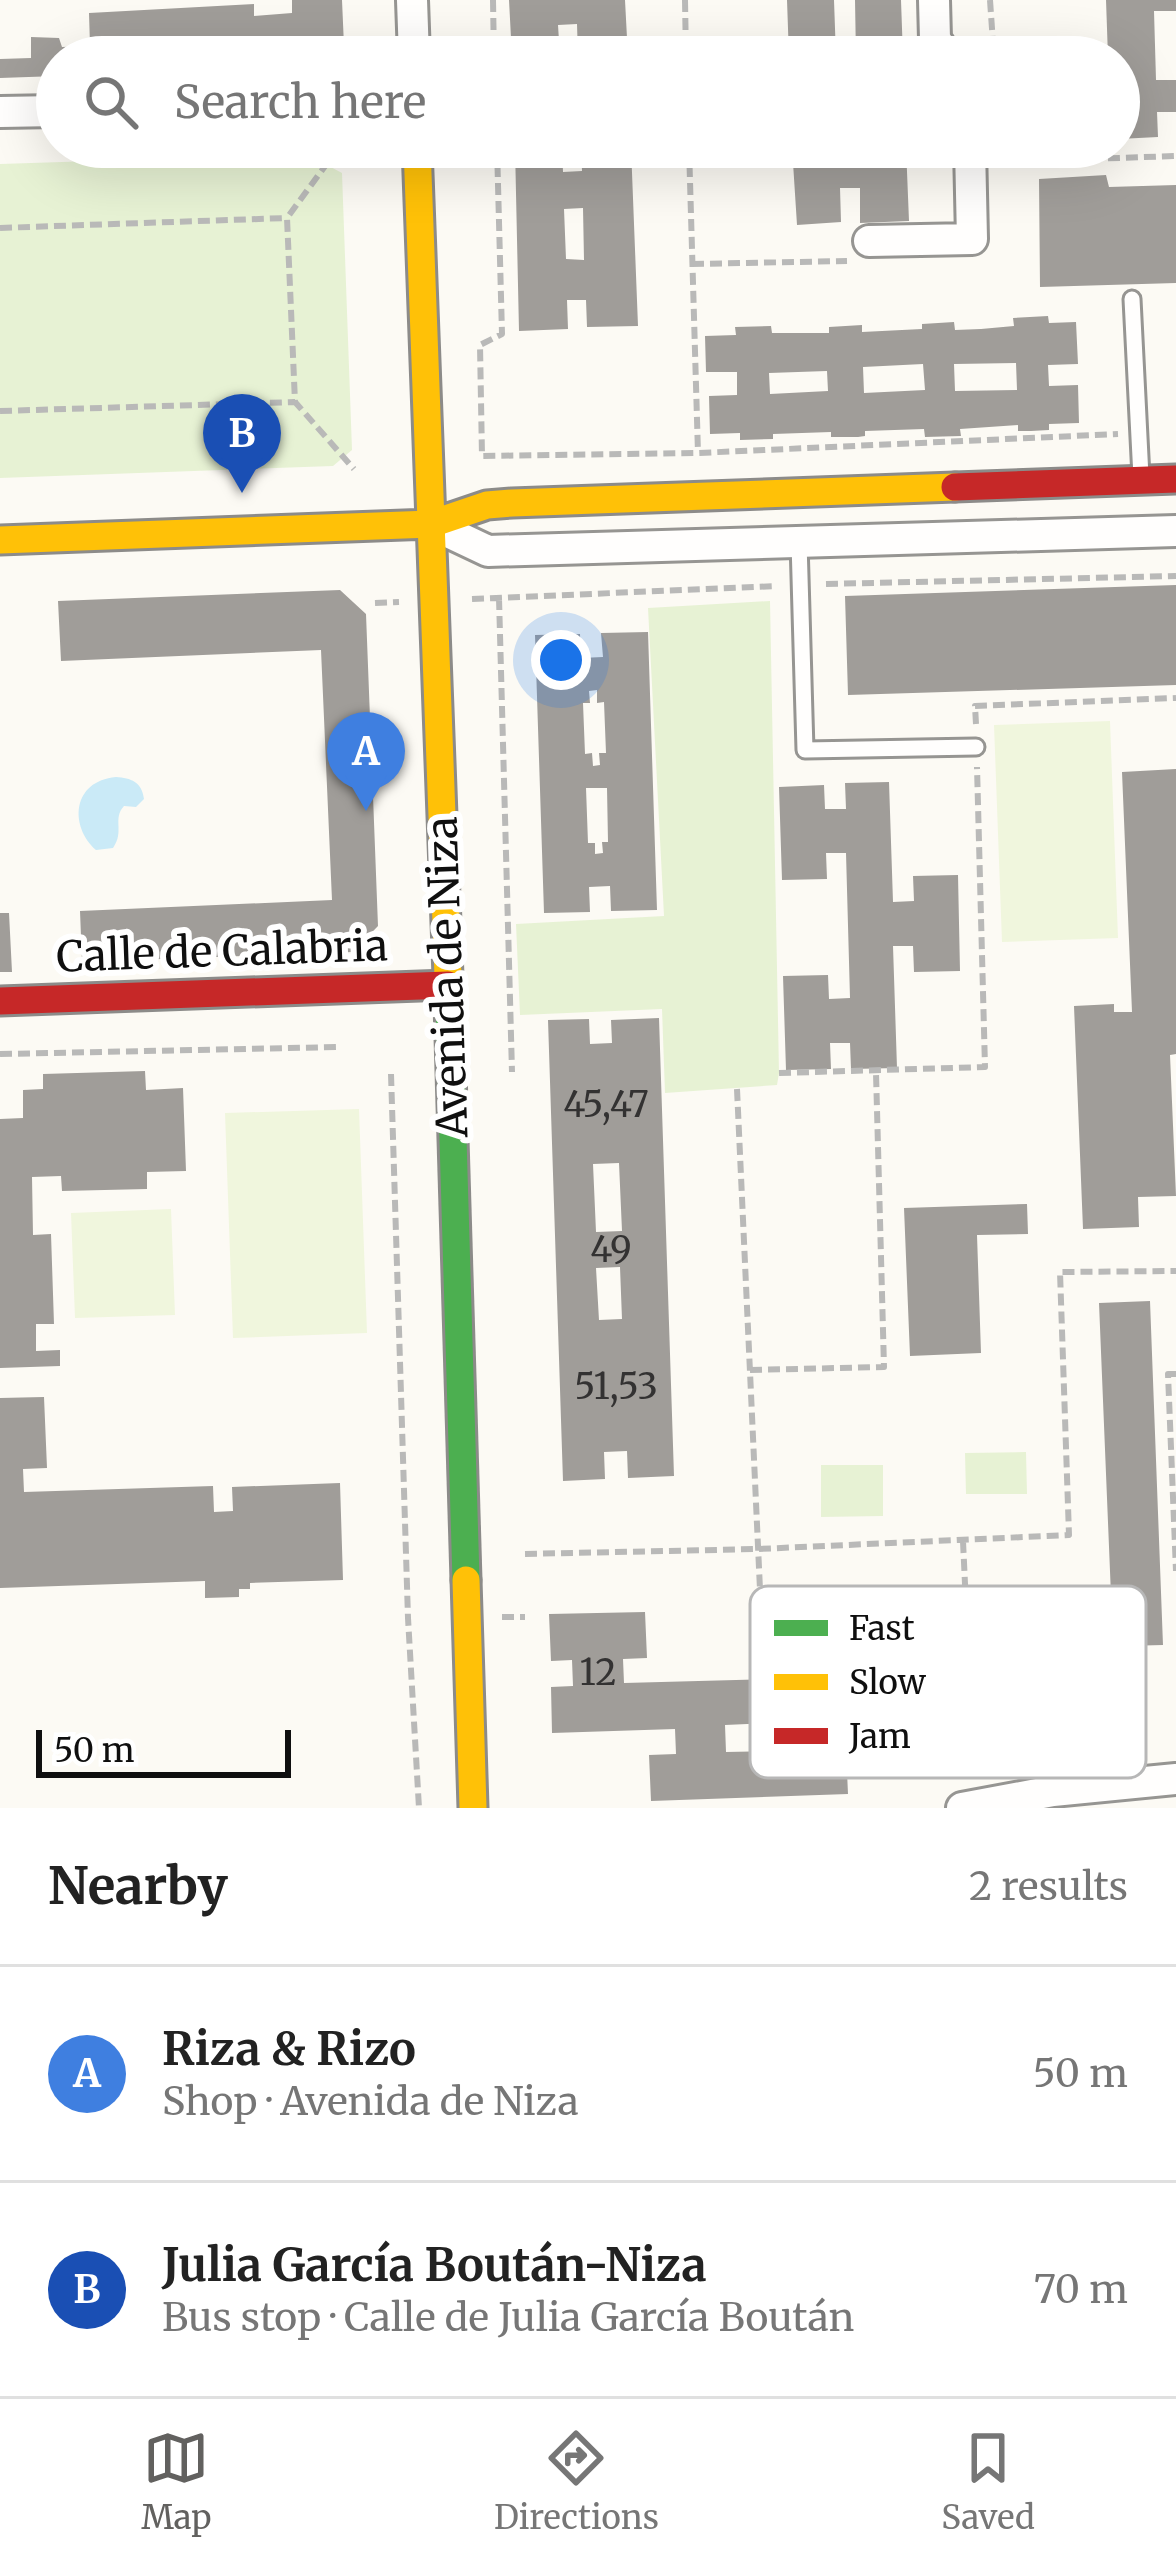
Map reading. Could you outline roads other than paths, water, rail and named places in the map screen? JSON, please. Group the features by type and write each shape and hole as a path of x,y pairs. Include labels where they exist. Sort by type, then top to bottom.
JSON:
{"street":[{"path":"412,0 413,36"},
{"path":"934,0 935,36"},
{"path":"0,112 36,111"},
{"name":"Avenida de Niza","path":"418,168 473,1808"},
{"path":"869,241 972,239 970,168"},
{"path":"0,540 431,524 487,505 1176,479"},
{"path":"799,493 799,542"},
{"path":"431,524 488,551 1176,531"},
{"name":"Calle de Calabria","path":"0,1001 448,985"},
{"path":"969,1806 1053,1791 1176,1779"}],"lane":[{"path":"1132,299 1141,480"},
{"path":"799,542 805,749 976,747"}],"water":[{"path":"116,777 135,782 144,799 136,807 124,806 113,848 96,850 82,829 79,806 91,787"}],"place":[{"name":"Julia García Boután-Niza","path":"242,493"},
{"name":"Riza & Rizo","path":"366,811"}]}
